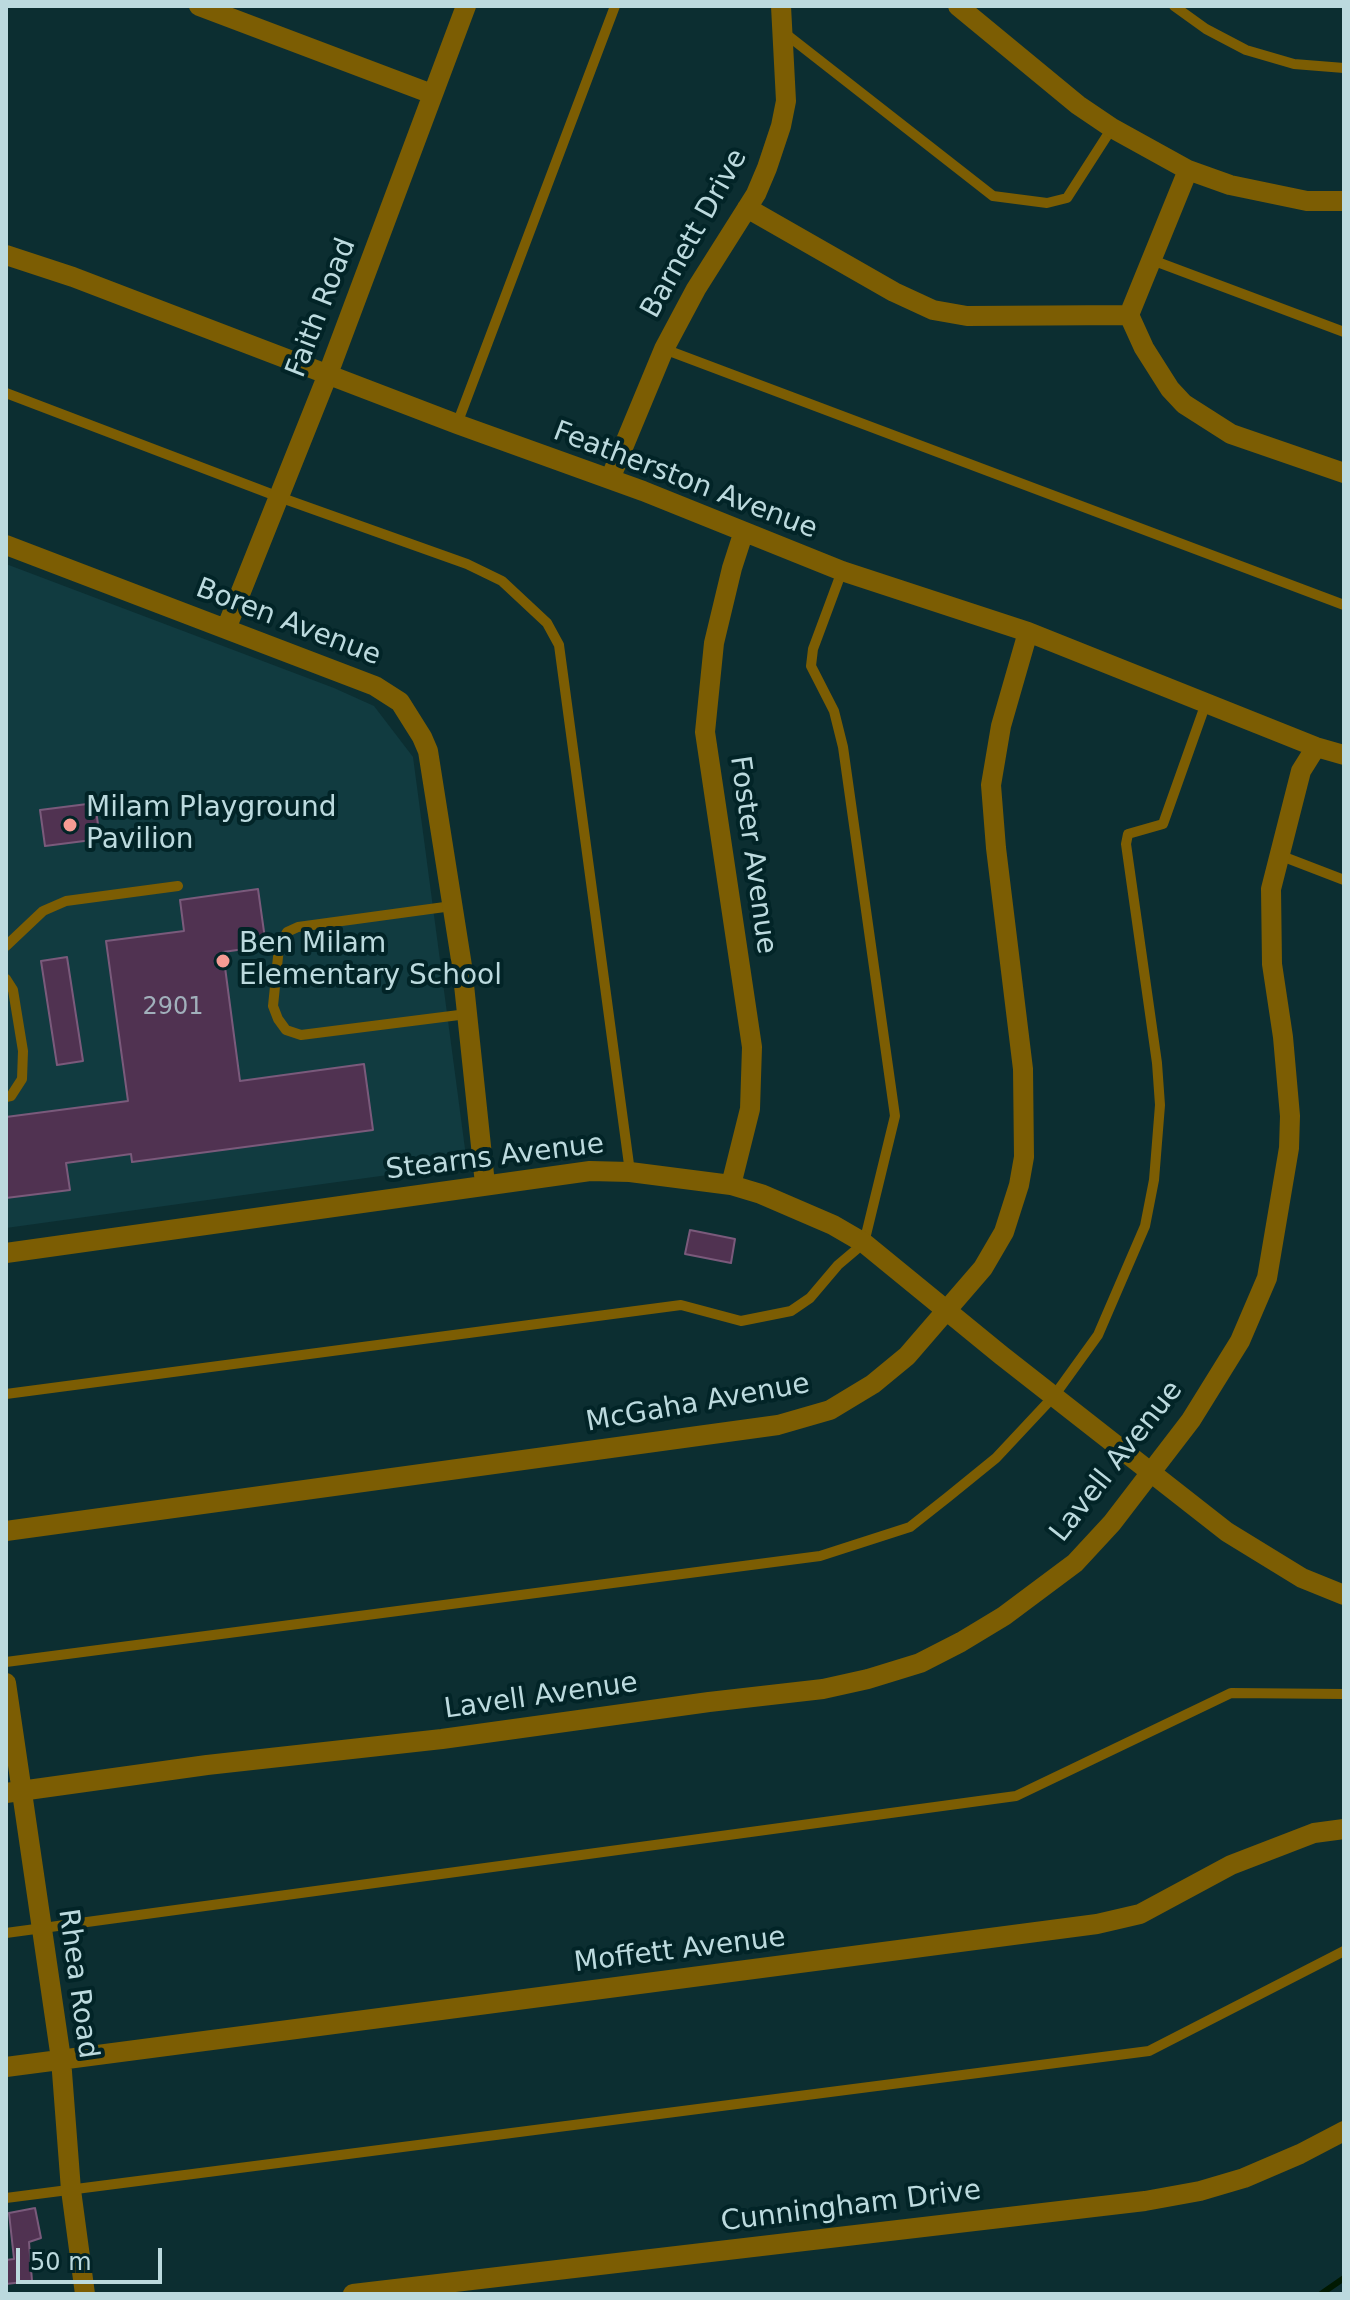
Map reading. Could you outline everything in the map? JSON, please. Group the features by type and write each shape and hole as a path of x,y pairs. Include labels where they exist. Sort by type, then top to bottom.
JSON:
{"street":[{"path":"199,6 432,94"},
{"name":"Faith Road","path":"226,629 328,374 466,6"},
{"name":"Barnett Drive","path":"610,479 664,349 696,289 747,208 767,168 786,101 781,6"},
{"path":"958,6 1078,105 1112,128 1188,170 1245,188 1307,201 1344,201"},
{"path":"1188,170 1129,315 1144,348 1170,389 1184,404 1231,434 1344,473"},
{"path":"747,208 894,292 933,310 967,316 1129,315"},
{"name":"Featherston Avenue","path":"6,255 73,277 610,479 842,571 1028,632 1316,747 1344,755"},
{"name":"Foster Avenue","path":"731,1185 750,1109 752,1047 705,732 714,643 743,534"},
{"name":"Boren Avenue","path":"6,545 375,686 400,702 428,751 467,1014 485,1184"},
{"name":"McGaha Avenue","path":"6,1531 800,1420 830,1410 873,1384 907,1356 983,1268 1004,1232 1024,1157 1023,1069 991,785 1001,726 1028,632"},
{"name":"Lavell Avenue","path":"14,1792 207,1765 442,1739 823,1689 920,1663 961,1642 1037,1593 1075,1563 1112,1523 1191,1420 1240,1341 1267,1278 1289,1148 1290,1116 1272,964 1271,889 1301,771 1316,747"},
{"name":"Stearns Avenue","path":"6,1253 590,1171 630,1172 731,1185 761,1194 833,1225 864,1243 1227,1532 1302,1578 1344,1595"},
{"name":"Rhea Road","path":"6,1683 14,1792 41,1928 61,2059 71,2190 85,2294"},
{"name":"Moffett Avenue","path":"6,2067 1097,1924 1140,1914 1231,1865 1314,1833 1344,1829"},
{"name":"Cunningham Drive","path":"353,2294 1145,2201 1200,2191 1244,2178 1344,2131"}],"lane":[{"path":"457,424 615,6"},
{"path":"1174,6 1206,29 1246,50 1294,64 1344,68"},
{"path":"781,30 993,196 1047,203 1067,198 1112,128"},
{"path":"1152,260 1344,332"},
{"path":"664,349 1344,605"},
{"path":"6,393 279,497 467,564 502,581 547,623 559,645 630,1172"},
{"path":"6,1394 681,1305 741,1321 791,1311 810,1298 838,1265 864,1243 895,1116 843,747 834,711 811,666 813,649 842,571"},
{"path":"6,1662 820,1556 910,1527 996,1458 1054,1396 1098,1335 1131,1263 1148,1211 1158,1153 1160,1105 1157,1063 1126,844 1128,834 1163,824 1206,703"},
{"path":"1278,855 1344,880"},
{"path":"6,946 43,911 66,901 178,886"},
{"path":"452,906 298,927 287,932 279,947 273,1006 286,1030 301,1035 467,1014"},
{"path":"6,979 13,990 23,1051 22,1079 11,1096 6,1097"},
{"path":"6,1933 1016,1796 1231,1693 1344,1694"},
{"path":"6,2198 1149,2051 1344,1951"}],"shaded area":[{"name":"Ben Milam Elementary School","path":"6,564 374,706 413,757 467,1164 6,1228"}],"building":[{"name":"Milam Playground Pavilion","path":"95,803 100,839 45,846 40,810"},
{"name":"Ben Milam Elementary School","path":"258,889 266,946 223,952 240,1081 364,1064 373,1130 132,1162 131,1154 66,1163 70,1190 6,1198 6,1117 128,1101 106,941 184,931 180,900"},
{"path":"67,957 83,1061 57,1065 41,961"},
{"path":"690,1230 735,1239 731,1263 685,1254"},
{"path":"35,2208 41,2238 29,2242 32,2281 6,2284 6,2260 14,2259 9,2213"}],"waterway":[{"path":"1321,2294 1344,2278"}],"place":[{"name":"Milam Playground Pavilion","path":"70,825"},
{"name":"Ben Milam Elementary School","path":"223,961"}]}
